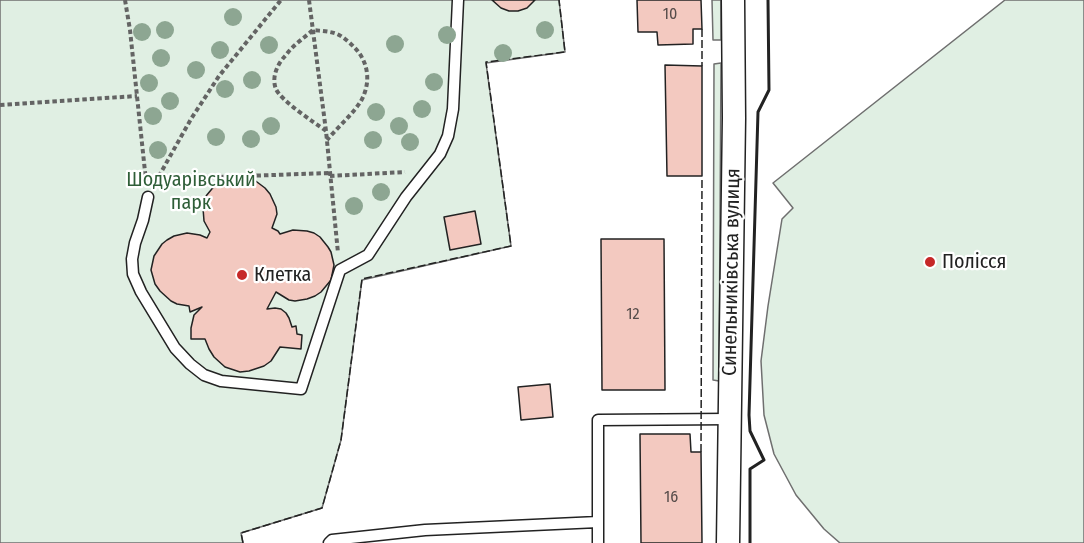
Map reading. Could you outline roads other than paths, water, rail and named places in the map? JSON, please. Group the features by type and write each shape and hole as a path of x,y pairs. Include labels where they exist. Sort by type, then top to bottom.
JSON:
{"street":[{"name":"Синельниківська вулиця","path":"728,543 734,118 733,0"}],"lane":[{"path":"148,197 135,243 132,260 133,274 141,292 175,348 204,375 221,381 301,389 340,270 368,255 406,197 440,154 448,136 453,109 458,0"},
{"path":"598,543 598,420 729,419"},
{"path":"329,543 333,540 425,530 598,522"}],"place":[{"name":"Полісся","path":"930,262"},
{"name":"Клетка","path":"242,275"}],"park label":[{"name":"Шодуарівський парк","path":"191,192"}]}
